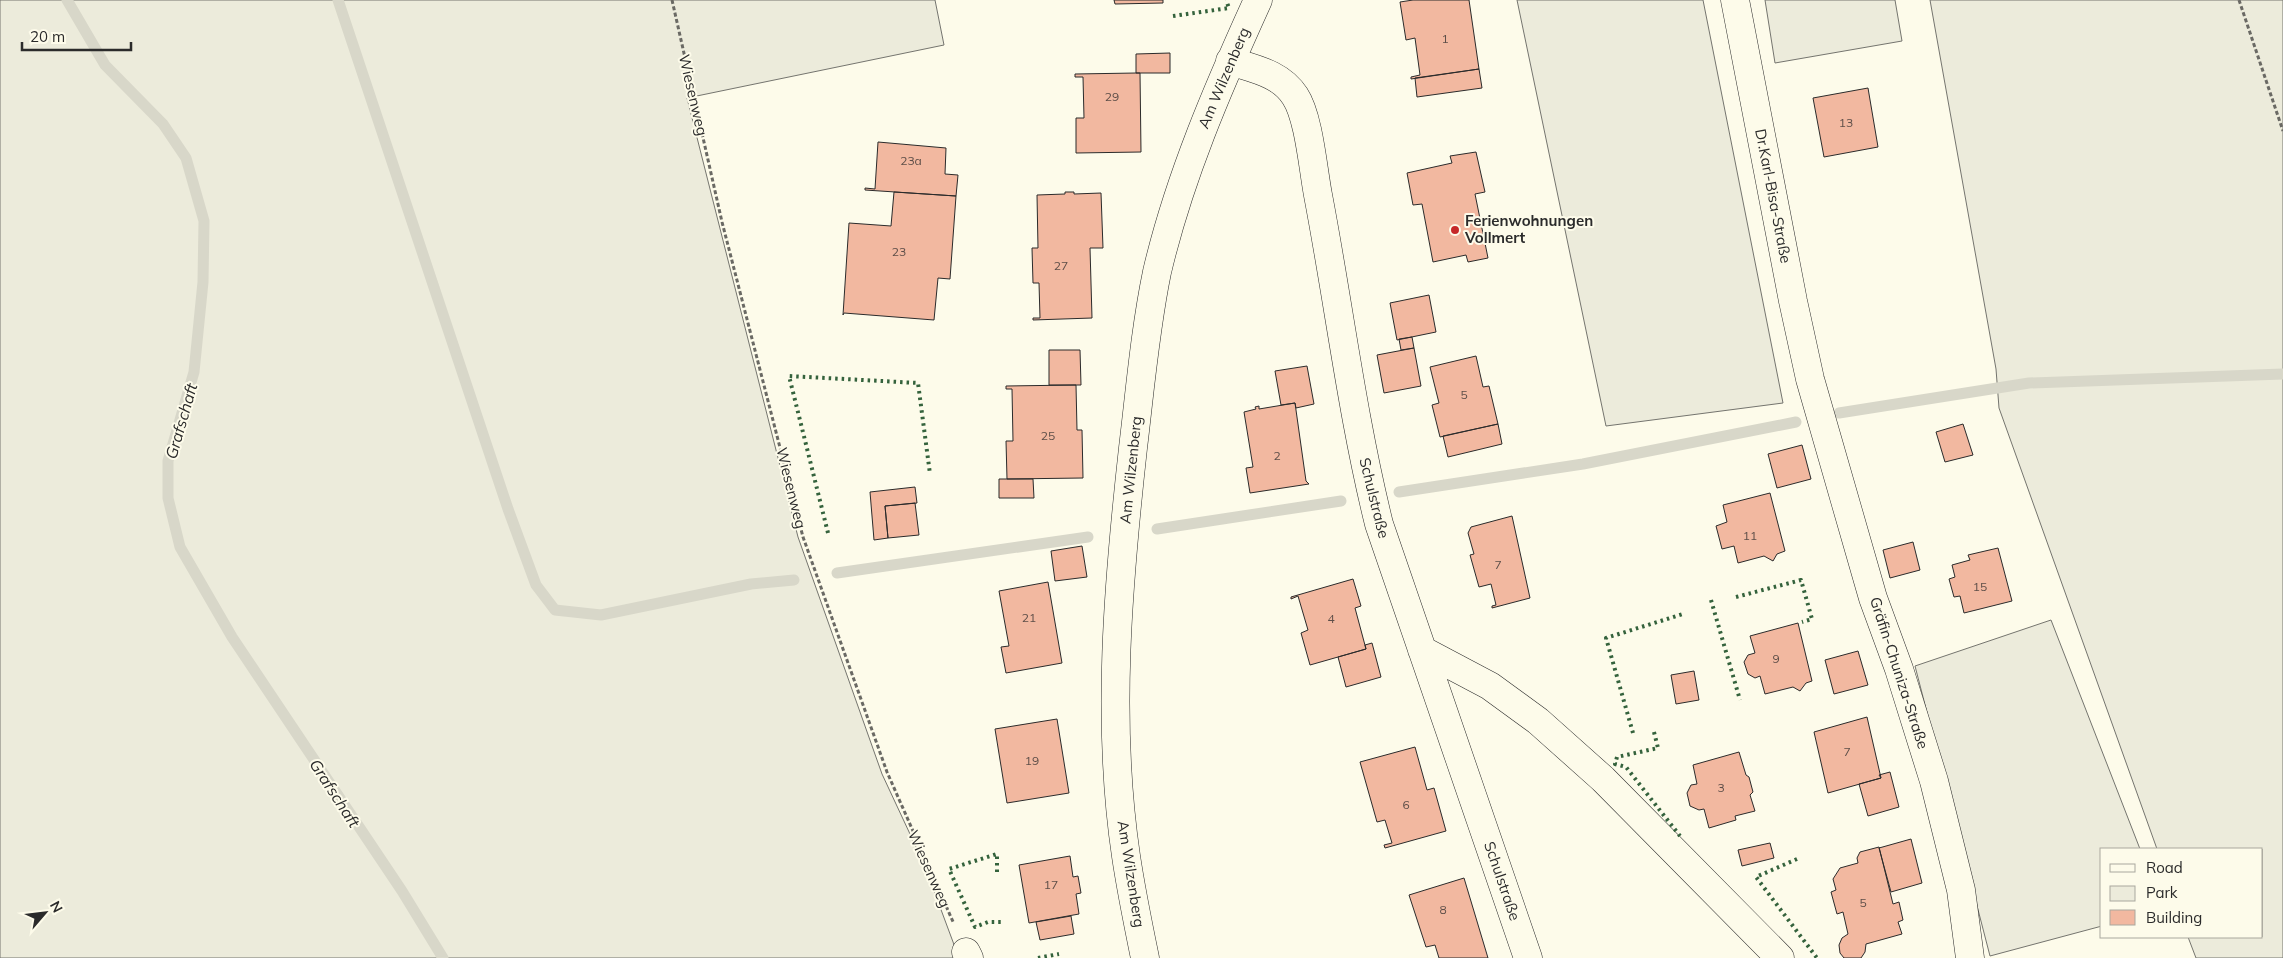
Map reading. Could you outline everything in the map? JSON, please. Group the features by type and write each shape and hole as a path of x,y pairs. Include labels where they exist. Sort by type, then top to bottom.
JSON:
{"street":[{"name":"Am Wilzenberg","path":"1145,958 1126,855 1118,759 1116,691 1118,620 1127,505 1141,380 1157,273 1194,151 1230,61 1258,0"},
{"name":"Dr.Karl-Bisa-Straße","path":"1735,0 1793,301 1814,390"},
{"name":"Schulstraße","path":"1230,61 1280,78 1295,96 1303,116 1326,233 1364,464 1378,524 1528,958"},
{"name":"Gräfin-Chuniza-Straße","path":"1814,390 1873,598 1899,669 1934,782 1962,890 1970,958"},
{"path":"1422,650 1490,686 1538,721 1603,779 1780,958"}],"path":[{"name":"Wiesenweg","path":"672,0 722,222 804,536 887,772 967,955"},
{"path":"2238,0 2283,131"}],"green space":[{"path":"0,0 935,0 944,45 687,98 798,537 882,774 924,864 959,958 0,958"},
{"path":"1517,0 1703,0 1783,403 1606,426"},
{"path":"1765,0 1895,0 1902,41 1775,63"},
{"path":"1930,0 2283,0 2283,958 2196,958 2188,938 2263,938 2263,848 2157,848 1999,408 1996,369"},
{"path":"2051,620 2140,848 2100,848 2100,927 1990,956 1915,666"}],"building":[{"path":"1114,0 1163,0 1163,3 1115,4"},
{"path":"1413,0 1469,0 1479,69 1411,79 1411,77 1420,75 1415,38 1406,40 1400,2"},
{"path":"1170,53 1170,73 1136,73 1136,54"},
{"path":"1479,69 1482,88 1417,97 1415,78"},
{"path":"1140,73 1141,152 1076,153 1076,118 1084,118 1083,77 1075,77 1075,74"},
{"path":"1868,88 1878,147 1824,157 1813,98"},
{"path":"878,142 946,148 945,174 958,175 956,196 865,190 865,188 875,189"},
{"name":"Ferienwohnungen Vollmert","path":"1476,152 1485,192 1475,194 1488,258 1468,262 1466,255 1433,262 1422,204 1413,205 1407,173 1452,163 1450,156"},
{"path":"894,192 956,196 950,279 938,278 934,320 844,313 843,315 849,223 891,226"},
{"path":"1065,192 1074,192 1074,194 1101,193 1103,248 1090,248 1092,318 1033,320 1033,318 1040,318 1039,283 1033,283 1032,248 1038,248 1037,195 1065,194"},
{"path":"1429,295 1436,332 1397,340 1390,303"},
{"path":"1412,337 1414,348 1401,350 1399,339"},
{"path":"1414,348 1421,386 1384,393 1377,355"},
{"path":"1049,350 1080,350 1081,385 1049,385"},
{"path":"1476,356 1483,387 1489,386 1498,424 1440,437 1432,405 1439,403 1430,367"},
{"path":"1307,366 1314,404 1296,408 1295,403 1281,405 1275,371"},
{"path":"1076,385 1077,430 1082,430 1083,478 1007,479 1006,441 1013,441 1012,389 1006,389 1006,386"},
{"path":"1295,403 1306,481 1309,484 1250,493 1246,468 1253,467 1244,412 1256,409 1255,407 1259,406 1259,409"},
{"path":"1498,424 1502,444 1448,457 1443,436"},
{"path":"1963,424 1973,455 1945,462 1936,432"},
{"path":"1802,445 1811,479 1777,488 1768,454"},
{"path":"999,479 1033,479 1034,498 999,498"},
{"path":"915,487 917,503 885,506 888,538 874,540 870,492"},
{"path":"1770,493 1785,551 1777,554 1773,561 1764,556 1738,563 1734,546 1722,549 1716,526 1727,522 1723,505"},
{"path":"915,503 919,535 888,538 885,506"},
{"path":"1512,516 1530,598 1492,608 1492,606 1496,605 1491,584 1479,587 1470,555 1474,554 1468,533 1471,527"},
{"path":"1913,542 1920,570 1890,578 1883,550"},
{"path":"1082,546 1087,577 1055,581 1051,551"},
{"path":"1998,548 2012,601 1964,613 1960,596 1954,597 1949,579 1955,577 1952,565 1970,560 1968,555"},
{"path":"1353,579 1361,606 1355,608 1366,649 1310,665 1301,633 1308,630 1298,596 1291,599 1291,597"},
{"path":"1048,582 1062,663 1006,673 1001,647 1009,646 999,591"},
{"path":"1798,623 1812,681 1806,683 1800,691 1793,687 1765,694 1760,676 1755,678 1748,674 1744,662 1748,655 1755,653 1750,636"},
{"path":"1372,643 1381,677 1346,687 1338,657 1366,649 1365,645"},
{"path":"1858,651 1868,685 1834,694 1825,660"},
{"path":"1694,671 1699,700 1676,704 1671,675"},
{"path":"1867,717 1881,778 1828,793 1814,732"},
{"path":"1057,719 1069,793 1007,803 995,729"},
{"path":"1415,747 1427,790 1434,788 1446,831 1385,848 1384,845 1392,843 1385,820 1377,822 1360,762"},
{"path":"1739,752 1746,775 1749,777 1753,792 1750,795 1755,811 1735,816 1736,820 1709,828 1704,809 1699,810 1690,806 1687,793 1691,785 1697,784 1693,765"},
{"path":"1890,772 1899,807 1868,816 1859,784 1881,778 1879,775"},
{"path":"1911,839 1922,883 1891,892 1879,848"},
{"path":"1770,843 1774,858 1742,866 1738,850"},
{"path":"1879,847 1893,904 1899,902 1903,920 1898,922 1902,934 1866,944 1865,952 1861,958 1844,958 1840,953 1839,945 1842,938 1848,934 1843,912 1837,914 1831,892 1836,890 1833,879 1840,868 1858,863 1857,858 1860,852"},
{"path":"1070,856 1073,877 1078,876 1081,893 1076,894 1079,914 1029,923 1019,865"},
{"path":"1464,878 1488,958 1439,958 1435,945 1426,947 1409,895"},
{"path":"1071,916 1074,934 1040,940 1036,922"}],"waterway":[{"name":"Grafschaft","path":"67,0 105,65 163,124 186,158 204,221 203,282 194,372 168,461 168,498 180,547 232,637 402,891 443,958"},
{"path":"338,0 508,509 536,585 555,610 601,615 751,584 794,580"},
{"path":"1839,413 2029,383 2283,374"},
{"path":"1399,492 1583,464 1796,422"},
{"path":"1157,529 1341,501"},
{"path":"837,573 1088,537"}],"hedge":[{"path":"1173,16 1229,8 1226,0"},
{"path":"828,533 789,376 918,383 930,474"},
{"path":"1736,597 1801,580 1812,619 1802,622"},
{"path":"1711,600 1740,700"},
{"path":"1633,733 1606,638 1683,614"},
{"path":"1654,732 1658,748 1617,757 1615,764 1626,767 1680,836"},
{"path":"997,872 997,854 949,869 975,927 988,922 1003,922"},
{"path":"1797,859 1756,877 1817,958"},
{"path":"1038,958 1059,954"}],"place":[{"name":"Ferienwohnungen Vollmert","path":"1455,230"}]}
